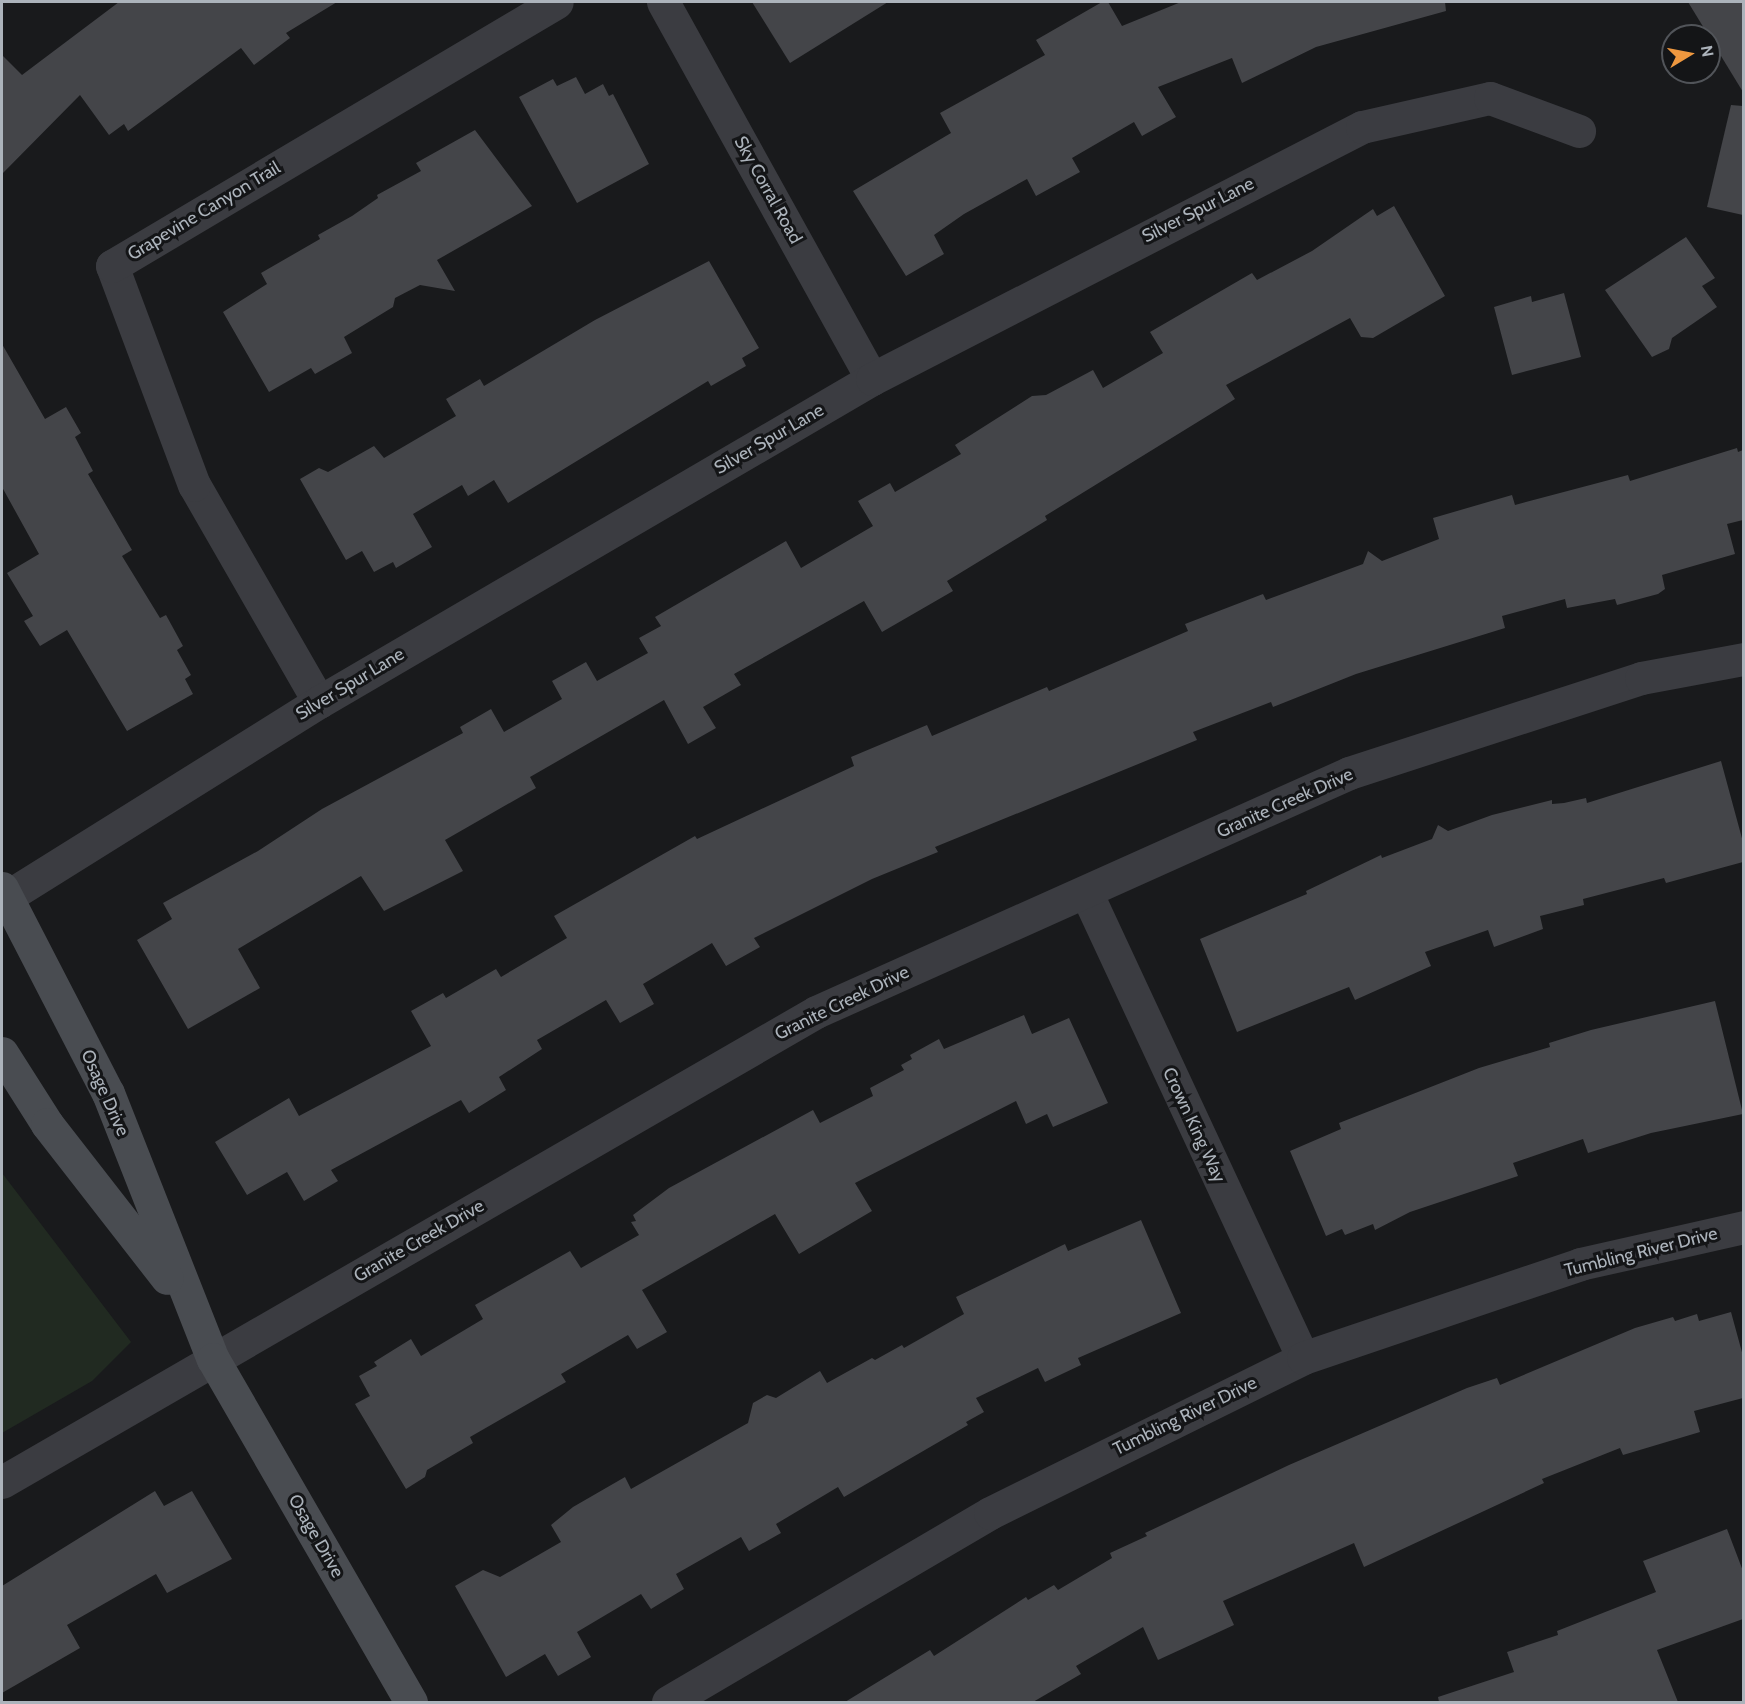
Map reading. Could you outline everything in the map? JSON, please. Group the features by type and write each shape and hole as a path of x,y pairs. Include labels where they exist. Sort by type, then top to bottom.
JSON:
{"street":[{"name":"Grapevine Canyon Trail","path":"319,702 194,485 112,266 557,2"},
{"name":"Sky Corral Road","path":"663,2 872,378"},
{"name":"Silver Spur Lane","path":"3,895 319,702 872,378 1362,127 1490,98 1579,131"},
{"name":"Granite Creek Drive","path":"2,1482 816,1012 1349,773 1641,678 1743,659"},
{"name":"Crown King Way","path":"1086,892 1303,1358"},
{"name":"Osage Drive","path":"3,895 108,1093 189,1305 213,1359 411,1702"},
{"name":"Osage Drive","path":"2,1053 47,1124 189,1305"},
{"name":"Tumbling River Drive","path":"668,1702 990,1513 1303,1358 1580,1264 1743,1227"}],"shaded area":[{"path":"2,1173 131,1342 92,1381 2,1433"}],"building":[{"path":"119,2 337,2 286,33 290,38 254,65 241,48 128,131 124,124 109,135 80,95 2,174 2,55 22,75"},
{"path":"752,2 888,2 790,63"},
{"path":"1102,2 1108,2 1122,26 1181,2 1445,2 1446,11 1316,47 1242,83 1232,58 1158,87 1176,117 1142,136 1134,122 1072,158 1080,172 1036,196 1027,179 964,214 934,235 944,254 906,276 853,191 951,133 940,113 1045,55 1036,40"},
{"path":"1688,2 1743,2 1743,92 1721,56 1721,24 1701,24"},
{"path":"576,77 585,94 603,84 609,96 613,94 649,164 577,203 519,97 553,79 557,86"},
{"path":"1731,105 1743,106 1743,215 1707,207"},
{"path":"475,130 532,206 437,260 455,291 420,285 395,298 393,307 344,337 352,353 315,374 311,368 269,392 223,312 267,284 261,273 320,239 318,235 352,216 378,198 377,195 421,171 416,163"},
{"path":"1394,206 1445,296 1373,338 1361,337 1350,318 1226,385 1235,399 1045,516 1047,520 947,581 953,591 882,632 864,601 734,674 741,685 703,707 716,728 688,744 664,700 530,777 536,788 445,840 463,871 384,911 361,876 238,949 260,988 188,1029 137,940 172,919 163,903 258,851 322,809 463,733 460,727 491,709 504,732 562,699 552,681 586,662 597,681 648,653 639,638 661,626 655,617 786,541 801,568 873,526 858,501 890,483 895,492 961,454 955,445 1032,396 1046,395 1093,370 1103,388 1163,353 1150,332 1252,273 1257,280 1312,251 1373,209 1377,216"},
{"path":"1686,237 1715,278 1702,286 1717,307 1672,338 1669,349 1652,357 1605,290"},
{"path":"709,261 759,348 742,358 746,366 711,386 708,381 508,503 494,480 468,496 462,485 413,514 432,547 396,568 393,562 374,572 362,551 346,560 300,479 319,468 328,472 374,446 384,458 456,416 446,399 480,379 484,386 595,320"},
{"path":"1564,293 1581,357 1512,375 1494,307 1531,296 1532,302"},
{"path":"2,344 45,419 66,407 81,433 75,437 93,471 88,474 132,550 122,556 160,618 166,615 183,646 177,650 191,675 185,679 193,694 127,731 67,630 40,646 24,621 33,616 7,573 39,554 2,487"},
{"path":"1737,448 1738,452 1743,450 1743,520 1727,524 1735,554 1662,575 1665,589 1658,594 1617,605 1615,599 1567,608 1565,599 1502,616 1505,628 1356,674 1273,707 1271,702 1193,732 1197,740 935,847 938,852 872,879 754,938 760,947 726,966 712,943 643,984 654,1004 620,1023 606,1000 537,1040 542,1049 499,1077 506,1090 469,1113 461,1100 331,1170 338,1181 304,1201 287,1172 247,1195 215,1142 289,1098 299,1116 431,1046 411,1011 443,993 446,998 496,969 501,977 567,938 554,916 695,836 697,839 854,766 851,757 927,725 932,736 1047,687 1049,691 1188,631 1185,624 1263,594 1266,600 1363,564 1368,551 1382,561 1439,539 1433,518 1512,495 1515,505 1628,475 1630,481"},
{"path":"1721,761 1743,842 1743,862 1666,883 1664,878 1583,899 1584,905 1540,916 1543,929 1494,947 1488,930 1425,952 1431,966 1355,1000 1349,987 1237,1032 1200,939 1307,894 1306,891 1381,855 1382,858 1432,839 1438,825 1448,831 1492,815 1552,800 1552,804 1586,798 1587,803"},
{"path":"1715,1001 1743,1114 1651,1133 1588,1153 1583,1139 1513,1163 1518,1176 1410,1212 1375,1230 1373,1224 1345,1235 1342,1229 1326,1236 1290,1151 1341,1129 1339,1123 1479,1068 1550,1047 1549,1043 1591,1030"},
{"path":"1024,1015 1032,1034 1069,1018 1108,1103 1053,1127 1047,1114 1026,1124 1016,1101 855,1183 872,1211 799,1254 775,1214 642,1290 667,1332 637,1349 628,1335 561,1374 566,1382 470,1437 473,1443 427,1470 425,1477 406,1489 355,1404 370,1396 359,1376 377,1366 374,1362 411,1339 421,1356 483,1319 475,1305 570,1251 581,1268 639,1235 631,1222 636,1221 633,1215 669,1188 813,1110 820,1123 873,1096 870,1088 904,1070 901,1065 912,1059 910,1055 939,1039 944,1049"},
{"path":"1141,1220 1181,1313 1078,1358 1081,1365 1045,1382 1038,1368 976,1398 984,1412 966,1422 968,1425 844,1497 838,1487 776,1524 781,1533 749,1551 741,1537 676,1574 684,1589 651,1609 641,1594 577,1632 591,1657 558,1676 545,1654 506,1677 455,1586 483,1570 500,1577 561,1542 551,1525 573,1507 625,1477 631,1489 748,1423 753,1403 767,1395 776,1398 820,1371 827,1383 872,1358 875,1360 902,1345 904,1348 964,1314 956,1297 1065,1244 1068,1251"},
{"path":"1731,1312 1743,1356 1743,1398 1694,1411 1700,1432 1623,1455 1620,1448 1542,1479 1544,1483 1364,1567 1354,1543 1223,1601 1234,1625 1158,1660 1143,1627 1076,1666 1081,1674 1033,1702 845,1702 930,1650 934,1656 1026,1597 1028,1600 1054,1585 1058,1590 1112,1558 1110,1553 1147,1536 1145,1533 1289,1465 1467,1388 1497,1378 1500,1385 1635,1328 1673,1317 1675,1321 1697,1314 1699,1321"},
{"path":"155,1491 164,1506 192,1491 232,1559 167,1593 156,1574 67,1625 80,1648 2,1693 2,1586"},
{"path":"1727,1529 1743,1571 1743,1619 1657,1650 1678,1702 1439,1702 1438,1697 1514,1672 1507,1652 1558,1635 1557,1631 1656,1592 1643,1561"}]}
